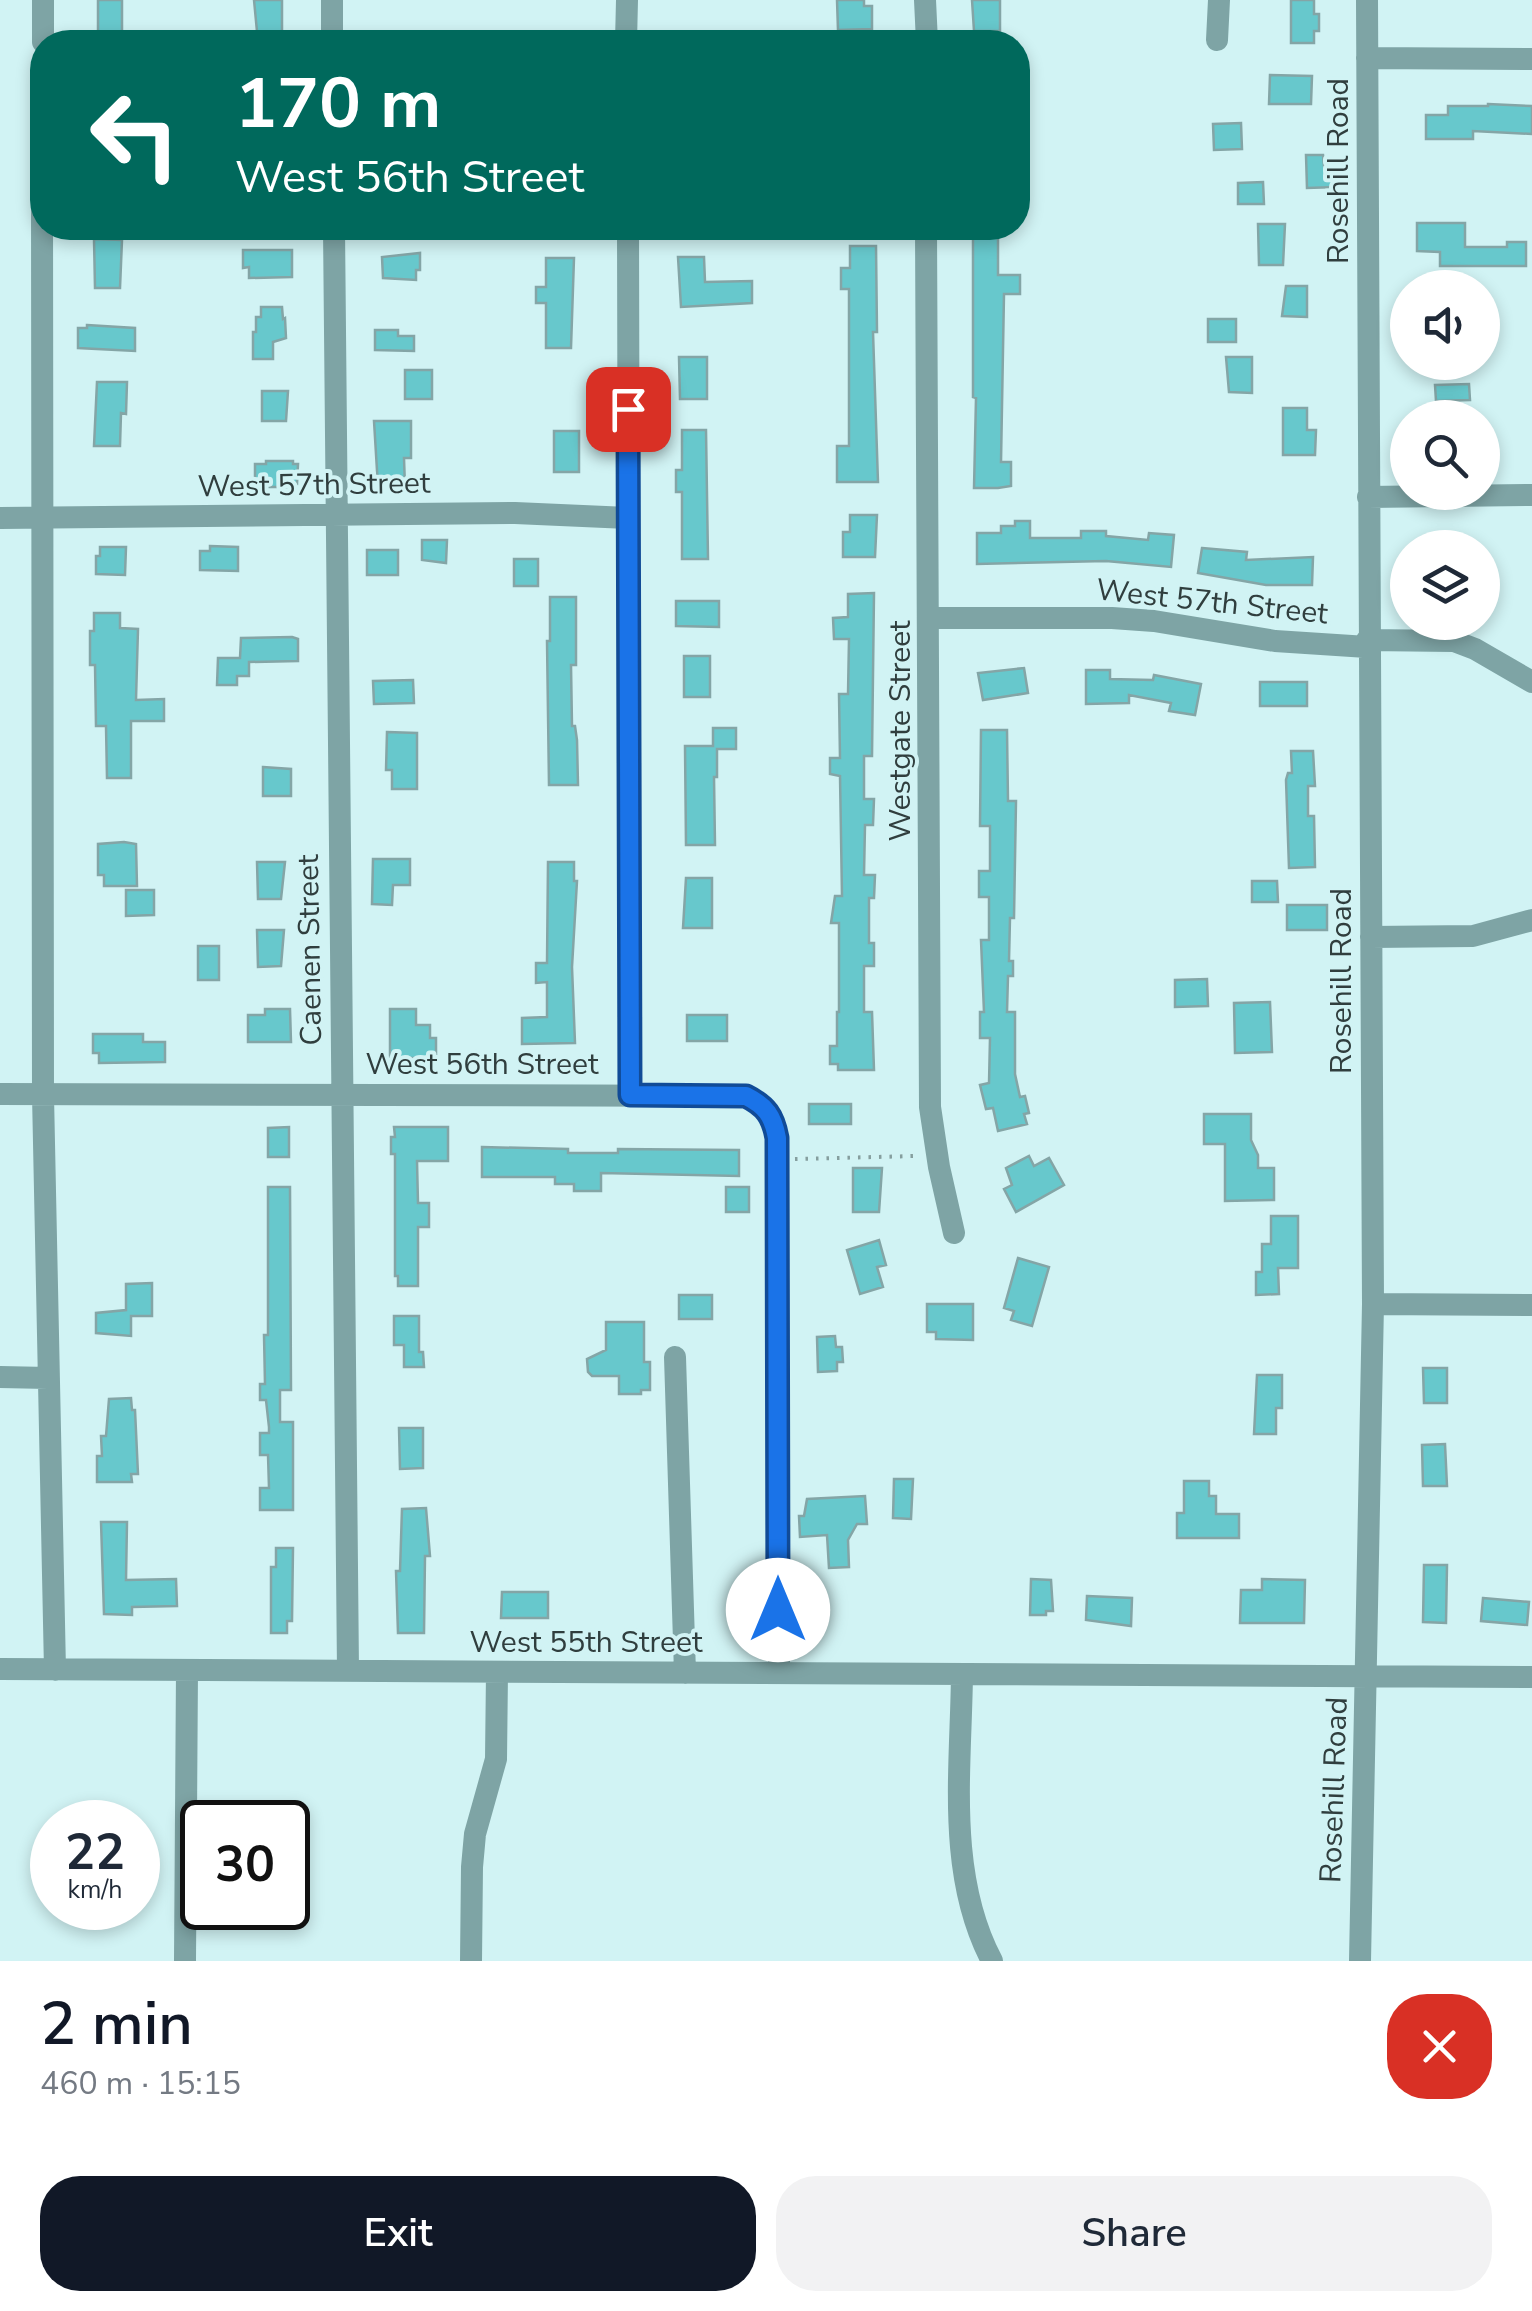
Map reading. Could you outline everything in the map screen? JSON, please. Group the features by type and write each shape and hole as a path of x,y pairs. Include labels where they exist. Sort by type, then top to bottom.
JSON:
{"street":[{"path":"42,0 43,30"},
{"path":"332,0 332,30"},
{"path":"626,30 627,0"},
{"path":"925,0 926,30"},
{"path":"1216,40 1219,0"},
{"name":"Rosehill Road","path":"1360,1961 1373,1304 1367,0"},
{"path":"1367,58 1532,59"},
{"path":"42,240 43,1095 55,1670"},
{"name":"Caenen Street","path":"334,240 348,1671"},
{"path":"628,240 630,1095"},
{"name":"Westgate Street","path":"926,240 930,1107 938,1167 954,1233"},
{"path":"1368,497 1532,494"},
{"name":"West 57th Street","path":"0,518 336,514 628,518"},
{"name":"West 57th Street","path":"930,618 1112,618 1275,641 1454,641 1532,682"},
{"path":"1371,937 1490,933 1532,920"},
{"name":"West 56th Street","path":"0,1094 746,1096 762,1104 773,1120 777,1152"},
{"path":"777,1152 779,1674"},
{"path":"1373,1304 1532,1305"},
{"path":"675,1357 684,1673"},
{"path":"0,1377 48,1378"},
{"name":"West 55th Street","path":"0,1669 1532,1677"},
{"path":"186,1961 187,1670"},
{"path":"471,1961 472,1867 475,1834 496,1759 497,1672"},
{"path":"962,1674 960,1848 967,1894 992,1961"}],"path":[{"path":"777,1152 791,1160 920,1155"}],"building":[{"path":"98,0 122,0 122,30 98,30"},
{"path":"254,0 282,0 282,30 257,30"},
{"path":"837,0 864,0 864,6 872,6 872,29 838,30"},
{"path":"972,0 1000,0 1000,30 974,30"},
{"path":"1291,0 1314,0 1319,31 1314,31 1314,43 1291,43"},
{"path":"1270,75 1312,76 1311,104 1269,104"},
{"path":"1448,106 1532,106 1532,134 1473,131 1473,139 1426,139 1426,115 1448,115"},
{"path":"1241,123 1242,149 1214,150 1213,124"},
{"path":"1306,155 1323,155 1324,166 1337,166 1337,187 1307,188"},
{"path":"1263,182 1264,204 1238,204 1238,183"},
{"path":"1417,223 1465,223 1465,247 1507,247 1507,242 1526,242 1526,266 1440,266 1440,252 1417,251"},
{"path":"1258,224 1285,224 1283,265 1259,265"},
{"path":"94,240 122,240 120,288 95,288"},
{"path":"973,240 998,240 998,275 1020,275 1020,294 1004,294 1001,462 1011,462 1011,486 974,488"},
{"path":"850,246 876,246 877,332 873,332 878,482 837,482 837,446 849,446 849,289 841,289 841,268 850,268"},
{"path":"243,250 292,250 292,277 249,278 249,267 243,268"},
{"path":"420,253 416,280 383,278 382,257"},
{"path":"678,257 704,257 705,282 752,281 752,303 681,307"},
{"path":"546,258 574,258 571,348 546,348 546,303 536,303 536,287 546,287"},
{"path":"1286,286 1307,286 1307,317 1282,316"},
{"path":"261,307 282,307 285,318 286,338 273,342 273,359 253,359 253,332 256,317 261,317"},
{"path":"1208,319 1236,319 1236,342 1208,342"},
{"path":"78,328 135,328 135,351 78,348"},
{"path":"375,330 398,330 398,336 414,336 414,351 375,350"},
{"path":"679,357 707,357 707,399 680,399"},
{"path":"1226,357 1252,357 1252,393 1229,392"},
{"path":"405,370 432,370 432,399 405,399"},
{"path":"97,382 127,382 120,446 94,446"},
{"path":"1469,384 1470,400 1436,400 1435,385"},
{"path":"262,391 288,391 286,421 262,421"},
{"path":"1283,408 1307,408 1307,430 1316,430 1315,455 1283,455"},
{"path":"374,421 411,421 411,458 404,458 405,487 378,487"},
{"path":"682,430 706,430 708,559 682,559 682,492 676,492 676,470 682,470"},
{"path":"554,431 579,431 579,472 554,472"},
{"path":"255,464 298,464 297,484 255,487"},
{"path":"850,515 877,515 875,557 843,557 843,532 850,532"},
{"path":"1015,521 1030,521 1030,538 1081,538 1081,531 1106,531 1106,536 1148,540 1149,533 1174,535 1171,567 1106,561 977,564 977,533 1001,533 1001,526 1015,526"},
{"path":"422,540 447,540 446,563 422,560"},
{"path":"210,546 238,547 238,571 200,570 200,551 210,551"},
{"path":"100,547 126,547 125,575 96,574"},
{"path":"1202,548 1247,552 1246,560 1313,557 1312,585 1266,585 1198,573"},
{"path":"367,550 398,550 398,575 367,575"},
{"path":"514,559 538,559 538,586 514,586"},
{"path":"874,593 872,756 864,756 864,799 874,799 873,825 865,825 864,875 875,875 874,898 869,898 869,943 874,943 874,966 864,966 864,1012 872,1012 874,1070 838,1070 838,1064 830,1064 830,1046 837,1046 839,1012 839,923 831,923 835,896 842,896 840,776 830,774 830,758 840,758 839,694 848,694 849,639 834,639 833,618 848,617 848,594"},
{"path":"550,597 576,597 576,665 571,665 578,785 549,785"},
{"path":"676,601 719,601 719,627 676,626"},
{"path":"94,613 120,613 120,628 138,629 136,700 164,699 164,721 131,721 131,778 107,778 106,726 96,726 95,665 90,665"},
{"path":"241,638 298,639 298,661 249,662 249,676 237,676 237,685 217,685 218,658 240,658"},
{"path":"684,656 710,656 710,697 684,697"},
{"path":"1024,668 1028,693 983,700 978,673"},
{"path":"1086,670 1110,670 1110,679 1153,680 1154,675 1201,684 1195,715 1169,711 1171,703 1129,695 1129,703 1086,704"},
{"path":"413,680 414,703 374,704 373,681"},
{"path":"1260,682 1307,682 1307,706 1260,706"},
{"path":"713,728 736,728 736,749 717,749 715,845 686,845 685,746 713,746"},
{"path":"981,730 1007,730 1008,801 1016,801 1014,918 1010,918 1009,961 1013,961 1013,976 1008,976 1007,1012 1015,1012 1015,1074 1020,1097 1025,1096 1029,1113 1024,1114 1027,1124 998,1131 993,1108 986,1109 980,1085 989,1083 990,1038 980,1038 980,1012 984,1012 981,940 989,940 989,897 979,897 979,871 990,871 990,826 980,826"},
{"path":"387,732 417,733 417,789 392,789 392,770 386,770"},
{"path":"1291,751 1313,751 1315,786 1308,786 1308,816 1314,816 1315,867 1289,868 1286,780 1288,773 1292,773"},
{"path":"263,767 291,769 291,796 263,796"},
{"path":"98,844 136,844 137,886 104,886 104,875 98,875"},
{"path":"373,859 410,859 410,885 393,885 392,905 372,904"},
{"path":"257,862 285,862 281,899 258,899"},
{"path":"548,862 574,862 577,881 572,967 575,1043 522,1044 522,1018 547,1017 547,982 536,983 536,963 547,963"},
{"path":"686,878 712,878 712,928 683,928"},
{"path":"1252,881 1277,881 1278,902 1252,902"},
{"path":"126,890 154,890 154,915 126,916"},
{"path":"1287,905 1327,905 1327,930 1287,930"},
{"path":"257,930 284,930 281,966 258,967"},
{"path":"198,946 219,946 219,980 198,980"},
{"path":"1207,979 1208,1006 1175,1007 1175,980"},
{"path":"1270,1002 1272,1052 1235,1053 1234,1003"},
{"path":"265,1009 290,1009 291,1042 248,1042 248,1015 265,1015"},
{"path":"390,1009 416,1009 416,1025 430,1025 430,1038 436,1038 436,1058 390,1058"},
{"path":"687,1015 727,1015 727,1041 687,1041"},
{"path":"93,1034 143,1034 143,1042 165,1042 165,1062 99,1063 99,1053 93,1053"},
{"path":"809,1104 851,1104 851,1124 809,1124"},
{"path":"1204,1114 1251,1114 1251,1140 1258,1155 1258,1168 1274,1168 1274,1200 1225,1201 1225,1144 1204,1144"},
{"path":"289,1127 289,1157 268,1157 268,1128"},
{"path":"394,1127 448,1127 448,1161 417,1161 418,1203 429,1203 429,1227 418,1227 418,1286 398,1286 395,1276 395,1154 391,1154"},
{"path":"482,1147 568,1149 568,1153 618,1153 618,1149 739,1150 739,1176 601,1173 601,1191 574,1191 574,1184 555,1184 555,1177 482,1177"},
{"path":"1029,1156 1034,1166 1049,1158 1064,1185 1016,1212 1004,1189 1012,1185 1006,1168"},
{"path":"853,1168 882,1168 879,1212 853,1212"},
{"path":"268,1187 290,1187 291,1390 280,1390 280,1422 293,1422 293,1510 260,1510 260,1488 269,1488 268,1455 260,1455 260,1433 269,1433 266,1400 260,1400 260,1384 265,1384 264,1335 268,1335"},
{"path":"726,1187 749,1187 749,1212 726,1212"},
{"path":"1271,1216 1298,1216 1298,1268 1278,1268 1279,1294 1256,1295 1256,1272 1262,1272 1262,1244 1271,1244"},
{"path":"879,1240 886,1265 877,1267 883,1287 860,1294 847,1250"},
{"path":"1018,1258 1049,1267 1032,1326 1011,1320 1014,1311 1004,1308"},
{"path":"152,1283 152,1316 131,1316 131,1336 96,1333 96,1313 126,1310 126,1284"},
{"path":"679,1295 712,1295 712,1319 679,1319"},
{"path":"927,1304 973,1304 973,1340 936,1339 936,1332 927,1332"},
{"path":"394,1316 419,1316 419,1352 423,1352 424,1367 404,1367 404,1345 394,1345"},
{"path":"606,1322 644,1322 644,1362 650,1362 650,1390 619,1394 619,1376 592,1376 588,1372 587,1359 606,1350"},
{"path":"835,1336 836,1347 842,1347 843,1362 837,1362 837,1371 818,1372 817,1337"},
{"path":"1423,1368 1447,1368 1447,1403 1424,1403"},
{"path":"1257,1375 1282,1375 1282,1408 1276,1408 1276,1434 1254,1434"},
{"path":"131,1398 138,1474 131,1474 132,1482 97,1482 97,1456 102,1456 101,1436 106,1436 109,1399"},
{"path":"399,1428 423,1428 423,1468 400,1469"},
{"path":"1445,1444 1447,1486 1423,1486 1422,1445"},
{"path":"894,1479 913,1479 911,1519 893,1518"},
{"path":"1184,1481 1209,1481 1209,1496 1216,1496 1216,1514 1239,1514 1239,1538 1177,1538 1177,1513 1184,1513"},
{"path":"865,1496 867,1524 857,1524 848,1540 849,1567 829,1568 827,1535 800,1537 799,1516 804,1516 807,1499"},
{"path":"426,1508 430,1556 425,1556 424,1633 398,1633 396,1571 400,1571 402,1509"},
{"path":"101,1522 127,1522 126,1580 176,1579 177,1606 132,1607 132,1615 104,1614"},
{"path":"276,1548 293,1548 292,1621 287,1621 287,1633 271,1633 271,1567 276,1567"},
{"path":"1424,1565 1447,1565 1446,1623 1423,1622"},
{"path":"1031,1579 1051,1580 1053,1611 1046,1611 1046,1615 1030,1615"},
{"path":"1262,1579 1305,1580 1304,1623 1240,1623 1241,1590 1262,1590"},
{"path":"502,1592 548,1592 548,1618 501,1618"},
{"path":"1087,1596 1132,1598 1131,1626 1086,1620"},
{"path":"1483,1598 1529,1602 1527,1625 1481,1621"}],"route":[{"path":"628,409 630,1095 746,1096 762,1104 773,1120 777,1138 778,1610"}]}
